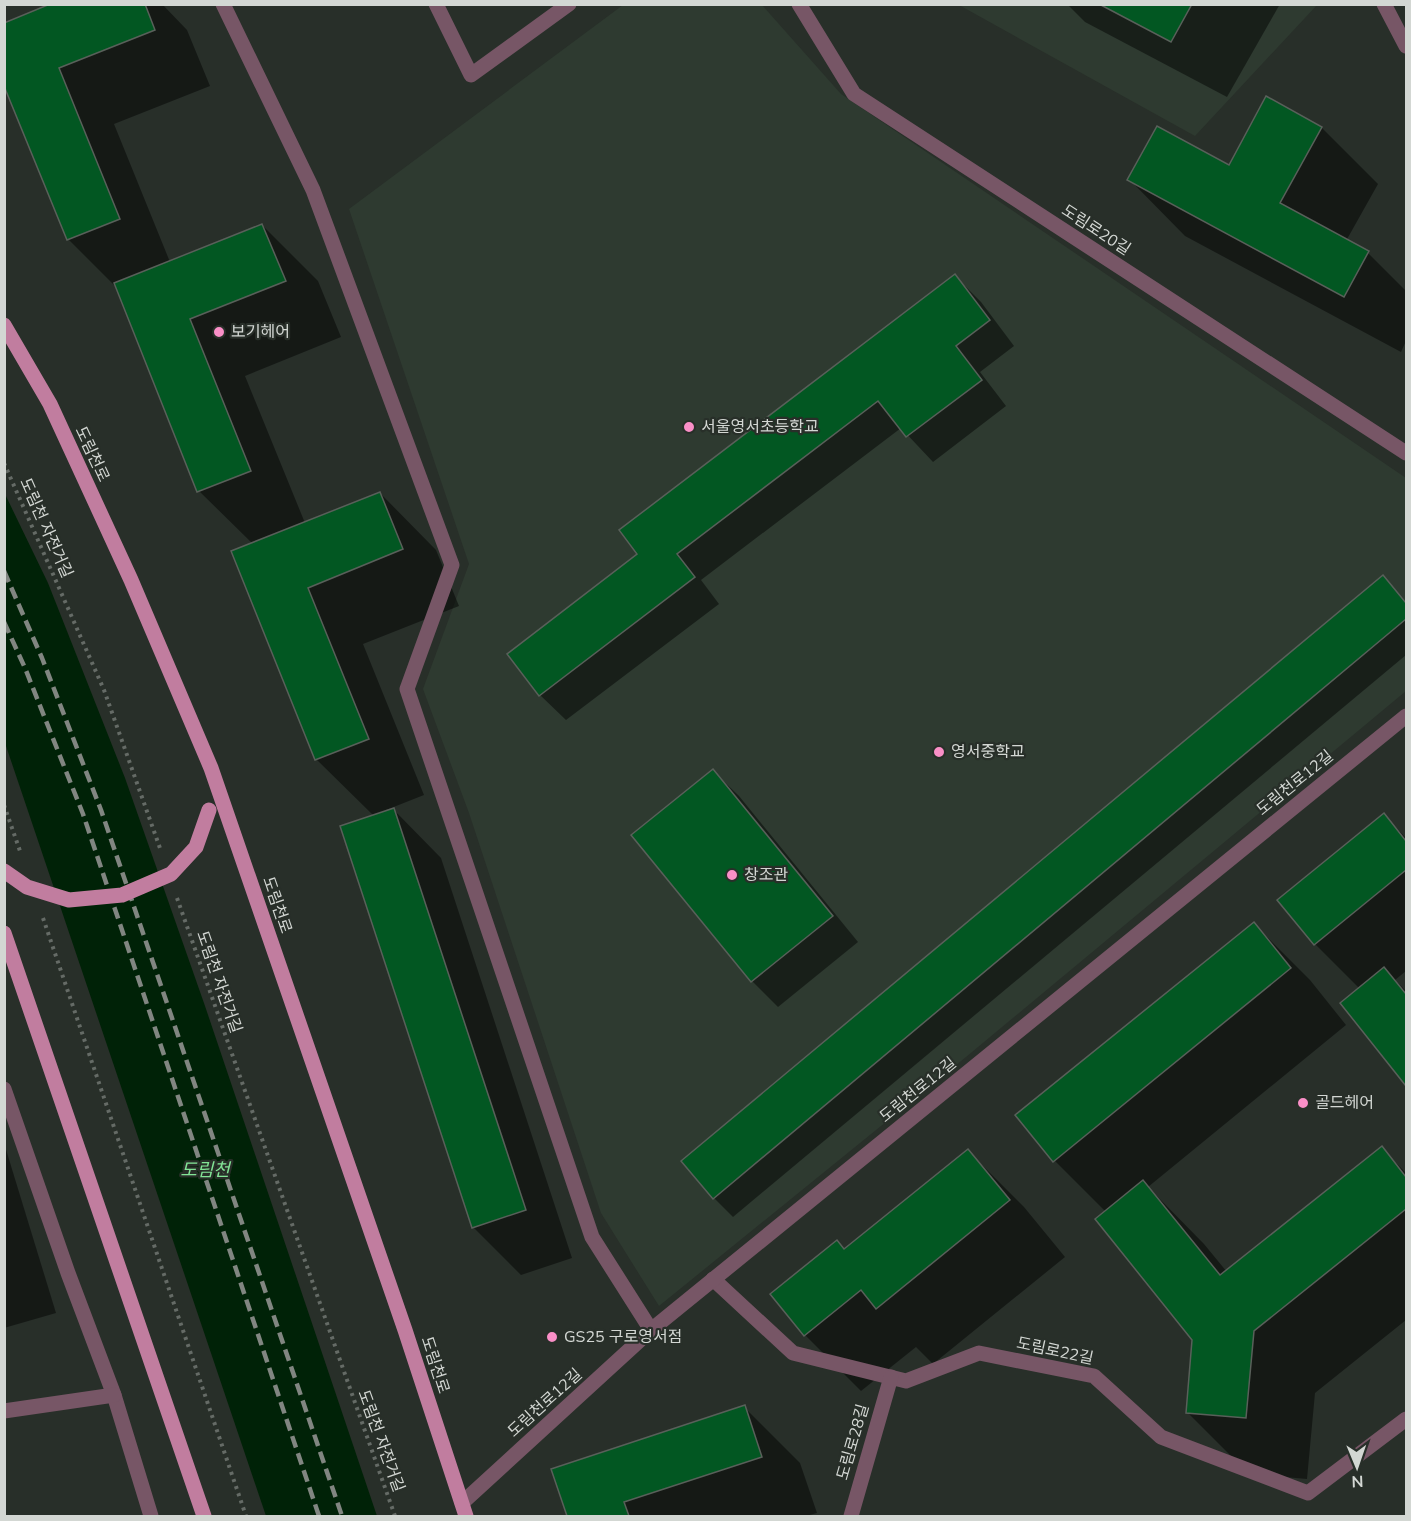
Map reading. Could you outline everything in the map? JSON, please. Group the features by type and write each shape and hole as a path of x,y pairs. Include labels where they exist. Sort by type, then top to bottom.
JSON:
{"main road":[{"name":"도림천로","path":"4,325 50,404 130,579 211,768 405,1330 464,1510"},
{"path":"4,871 27,887 69,900 122,895 171,874 195,847 209,810 211,768"},
{"path":"5,935 204,1516"}],"street":[{"path":"223,4 313,190 452,565 407,689 592,1237 651,1330"},
{"path":"436,4 471,75 569,4"},
{"name":"도림로20길","path":"799,4 854,94 1407,453"},
{"path":"1384,4 1407,46"},
{"name":"도림천로12길","path":"464,1510 651,1330 1407,716"},
{"path":"4,1089 68,1273 114,1395 151,1516"},
{"name":"도림로22길","path":"713,1279 793,1353 906,1381 979,1353 1094,1376 1161,1437 1308,1493 1407,1419"},
{"name":"도림로28길","path":"851,1516 891,1377"},
{"path":"4,1411 114,1395"}],"path":[{"name":"도림천 자전거길","path":"4,463 104,690 164,860"},
{"path":"4,805 22,855"},
{"name":"도림천 자전거길","path":"176,894 395,1516"},
{"path":"40,908 246,1516"}],"shaded area":[{"path":"623,5 762,5 841,94 1406,478 1406,691 966,1057 659,1306 601,1213 469,813 423,689 469,564 349,209"},
{"path":"959,5 1317,5 1195,136"}],"water":[{"name":"도림천","path":"4,492 48,583 125,778 205,1006 377,1516 266,1516 5,743"}],"building":[{"path":"50,4 145,4 155,30 59,68 120,219 67,240 4,86 4,23"},
{"path":"1099,4 1192,4 1171,42"},
{"path":"1266,96 1322,127 1280,203 1369,251 1344,297 1127,180 1157,126 1229,165"},
{"path":"262,224 286,281 190,319 251,471 197,492 114,283"},
{"path":"955,274 990,320 956,346 982,380 906,437 878,401 677,554 695,577 539,696 507,654 637,554 619,530"},
{"path":"380,492 403,549 308,588 369,739 315,760 231,551"},
{"path":"1383,575 1406,603 1406,619 713,1199 681,1161"},
{"name":"창조관","path":"713,769 833,916 751,982 631,835"},
{"path":"394,808 526,1210 472,1228 340,826"},
{"path":"1384,813 1406,841 1406,870 1314,945 1277,900"},
{"path":"1254,922 1291,968 1053,1162 1015,1115"},
{"path":"1384,967 1406,994 1406,1086 1340,1003"},
{"path":"1382,1146 1406,1177 1406,1209 1254,1331 1246,1418 1186,1413 1192,1340 1095,1219 1143,1180 1220,1275"},
{"path":"968,1149 1010,1200 876,1309 861,1290 804,1336 770,1294 837,1240 844,1249"},
{"path":"745,1405 762,1457 624,1502 629,1516 567,1516 551,1469"}],"railway":[{"path":"4,571 42,658 101,810 342,1516"},
{"path":"4,622 25,668 83,814 319,1516"}],"place":[{"name":"보기헤어","path":"219,332"},
{"name":"서울영서초등학교","path":"689,427"},
{"name":"영서중학교","path":"939,752"},
{"name":"창조관","path":"732,875"},
{"name":"골드헤어","path":"1303,1103"},
{"name":"GS25 구로영서점","path":"552,1337"}]}
